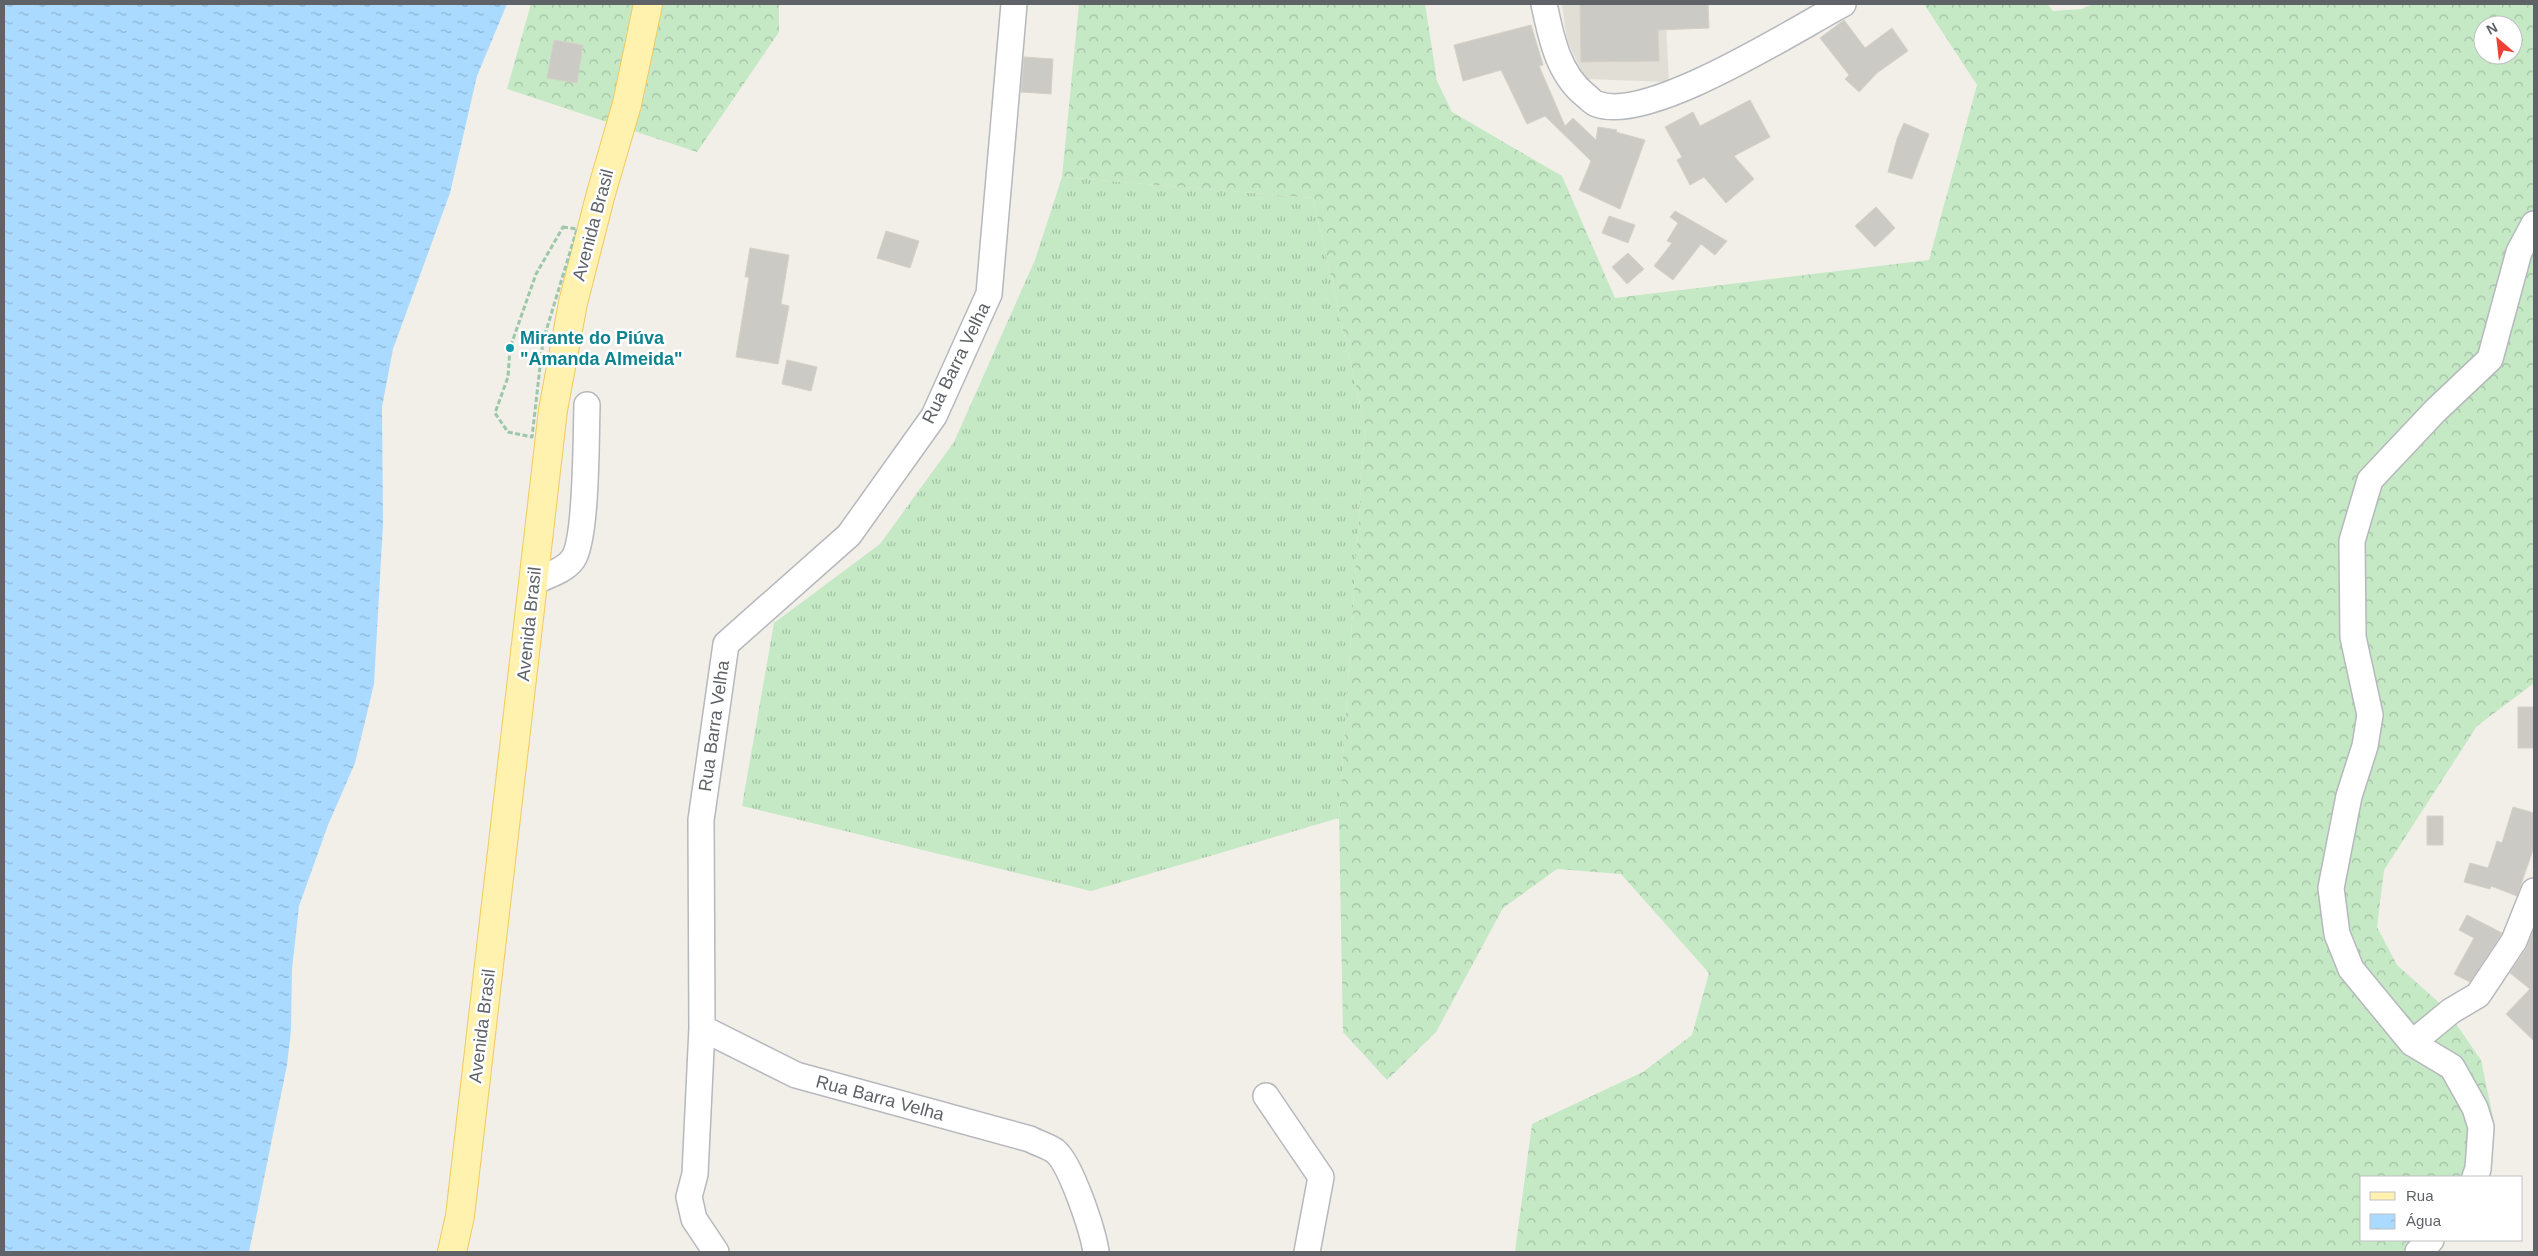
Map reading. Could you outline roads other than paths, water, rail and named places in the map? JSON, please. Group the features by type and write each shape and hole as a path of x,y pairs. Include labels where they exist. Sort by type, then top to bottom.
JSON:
{"main road":[{"name":"Avenida Brasil","path":"452,1252 460,1216 553,410 573,303 600,197 627,104 648,4"}],"street":[{"name":"Rua Barra Velha","path":"1014,4 989,294 934,416 849,535 726,644 701,820 702,1028 796,1075 1030,1139 1055,1151 1066,1166 1093,1233 1096,1252"},
{"path":"1544,4 1552,44 1572,84 1596,104 1617,107 1634,106 1694,85 1843,4"},
{"path":"2474,1176 2478,1169 2481,1127 2475,1108 2452,1067 2412,1043 2352,969 2337,934 2331,888 2349,796 2365,746 2370,715 2353,638 2352,542 2370,480 2435,411 2490,359 2518,252 2534,224"},
{"path":"533,582 562,569 573,559 581,537 587,405"},
{"path":"2412,1043 2451,1011 2478,995 2514,941 2534,891"},
{"path":"702,1028 695,1174 689,1197 694,1219 716,1252"},
{"path":"1266,1096 1321,1177 1307,1252"},
{"path":"2418,1252 2430,1241"}],"water":[{"path":"4,4 507,4 477,76 450,193 393,349 382,407 383,524 374,684 355,763 328,825 299,906 292,969 291,1030 287,1065 249,1252 4,1252"}],"place":[{"name":"Mirante do Piúva \"Amanda Almeida\"","path":"510,348"}]}
